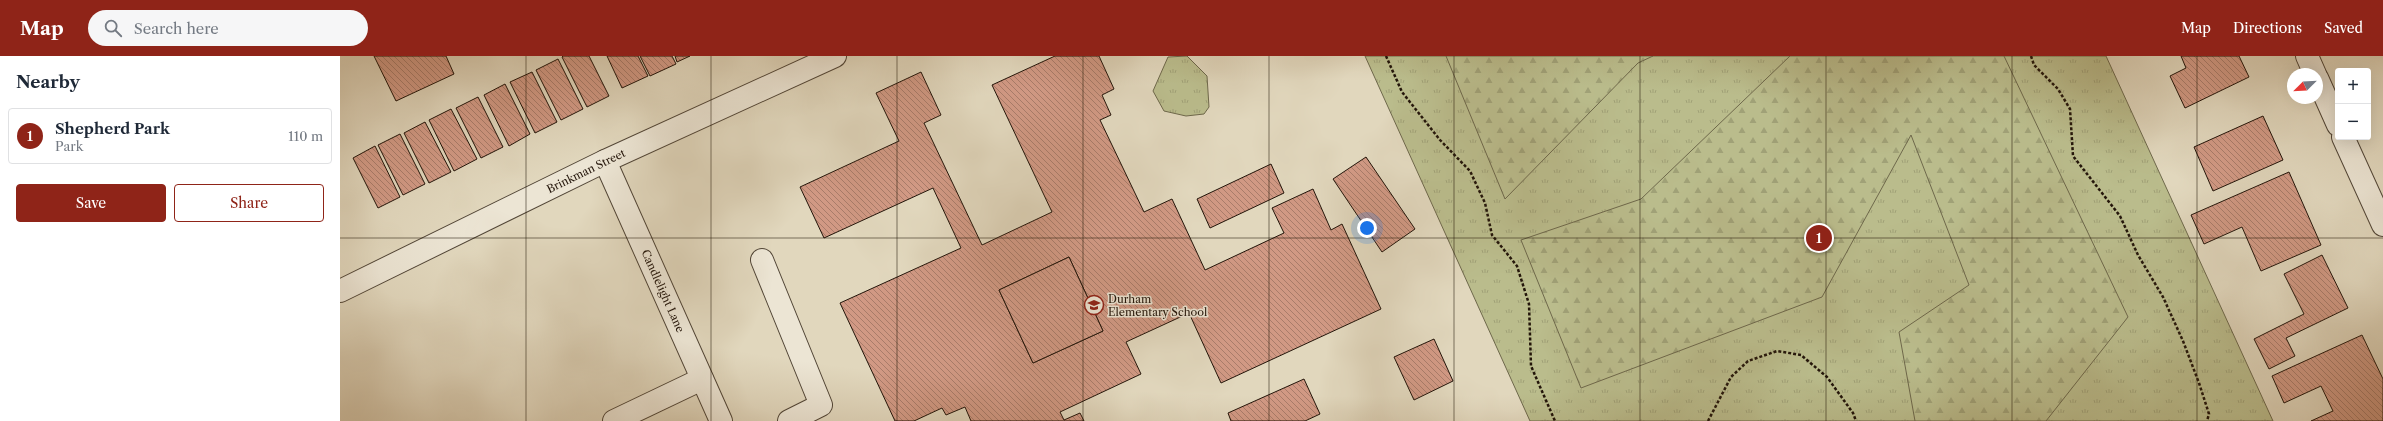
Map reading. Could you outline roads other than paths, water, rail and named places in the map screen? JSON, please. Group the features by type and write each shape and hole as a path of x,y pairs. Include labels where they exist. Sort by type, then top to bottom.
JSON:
{"street":[{"name":"Brinkman Street","path":"343,282 835,56"},
{"path":"2307,56 2312,68"},
{"path":"2323,91 2335,118"},
{"path":"2345,140 2383,225"},
{"name":"Candlelight Lane","path":"605,161 721,421"},
{"path":"762,260 824,413 789,421"},
{"path":"614,421 702,379"}],"place":[{"name":"Shepherd Park","path":"1819,238"},
{"name":"Durham Elementary School","path":"1094,305"}]}
